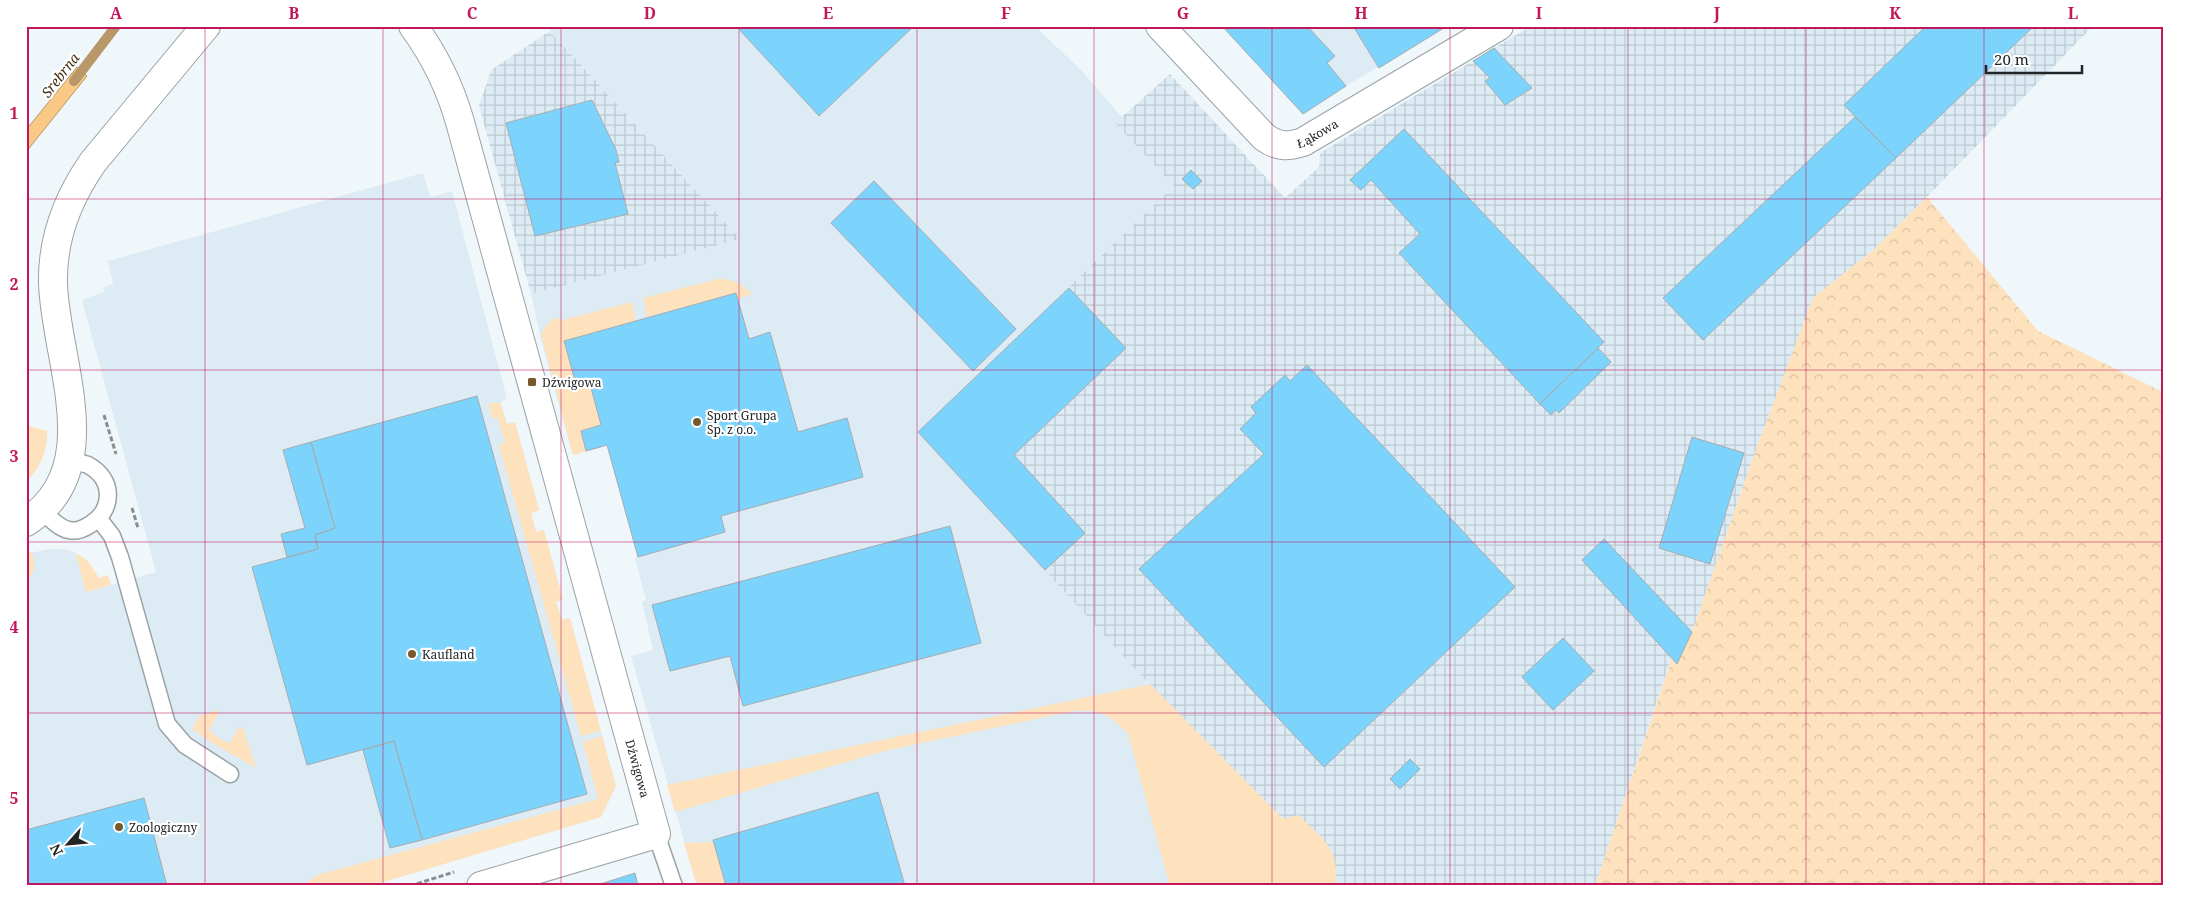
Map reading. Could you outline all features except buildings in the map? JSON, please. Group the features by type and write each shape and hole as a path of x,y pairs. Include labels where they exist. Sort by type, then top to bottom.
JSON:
{"street":[{"path":"34,516 58,490 73,444 73,421 55,308 53,282 54,254 59,230 78,183 92,162 206,26"},
{"name":"Dźwigowa","path":"414,26 441,70 451,92 460,122 656,834"},
{"name":"Łąkowa","path":"1160,26 1264,137 1275,145 1289,146 1303,142 1499,26"},
{"path":"481,886 656,834"}],"lane":[{"path":"34,516 55,522 69,530 78,530 99,519 105,511 109,499 104,480 98,472 88,465 69,460"},
{"path":"99,519 112,536 120,557 168,724 185,745 230,774"},
{"path":"656,834 674,886"}],"path":[{"path":"410,886 458,871"}],"shaded area":[{"path":"546,26 1035,26 1081,70 1122,117 1115,123 1175,186 918,433 1172,708 1310,886 688,886 696,883 631,656 653,650 642,602 646,600 635,558 638,556 607,446 573,455 541,340 531,294 740,239"},
{"path":"1222,26 1447,26 1303,114"},
{"path":"1531,26 2093,26 1872,251 1813,299 1759,441 1692,632 1677,664 1671,659 1595,886 1310,886 1171,708 918,432 1174,186 1115,123 1170,74 1285,198 1319,167 1320,153"},
{"path":"550,31 740,239 531,294 479,106 491,70"},
{"path":"77,67 87,76 26,152 26,130"},
{"path":"423,173 430,197 452,191 507,399 500,402 507,424 515,422 539,510 531,513 536,532 544,530 563,600 556,602 562,620 570,618 616,786 601,817 370,886 26,886 26,554 49,549 65,549 76,553 84,587 87,592 156,572 82,300 104,292 103,287 113,284 108,261"}],"green space":[{"path":"1927,197 2038,331 2163,392 2163,886 1595,886 1672,658 1677,663 1692,632 1759,441 1813,298 1872,251"},
{"path":"718,279 737,282 752,294 738,299 736,293 647,317 643,298"},
{"path":"632,302 636,321 564,341 577,388 590,384 601,425 581,431 586,451 573,455 541,335 544,328 554,318 563,320"},
{"path":"500,402 507,424 515,422 539,510 531,513 536,532 544,530 563,600 556,602 562,620 570,618 601,731 581,736 499,446 505,441 497,417 493,419 488,404"},
{"path":"26,425 47,431 47,438 42,459 26,482"},
{"path":"32,552 34,568 26,582 26,554"},
{"path":"76,553 88,561 99,578 108,575 111,585 87,592"},
{"path":"1150,684 1283,819 1298,815 1322,838 1328,845 1335,863 1335,886 1170,886 1128,734 1116,722 1098,712 1074,711 884,751 675,812 667,785"},
{"path":"217,710 218,715 209,730 223,741 230,743 239,727 243,728 256,768 192,729 200,716"},
{"path":"602,736 616,786 601,817 370,886 302,886 317,875 598,799 583,742"},
{"path":"713,842 726,886 697,886 684,843"}],"waterway":[{"name":"Srebrna","path":"74,81 116,26"}],"place":[{"name":"Dźwigowa","path":"532,382"},
{"name":"Sport Grupa Sp. z o.o.","path":"697,422"},
{"name":"Kaufland","path":"412,654"},
{"name":"Zoologiczny","path":"119,827"}]}
